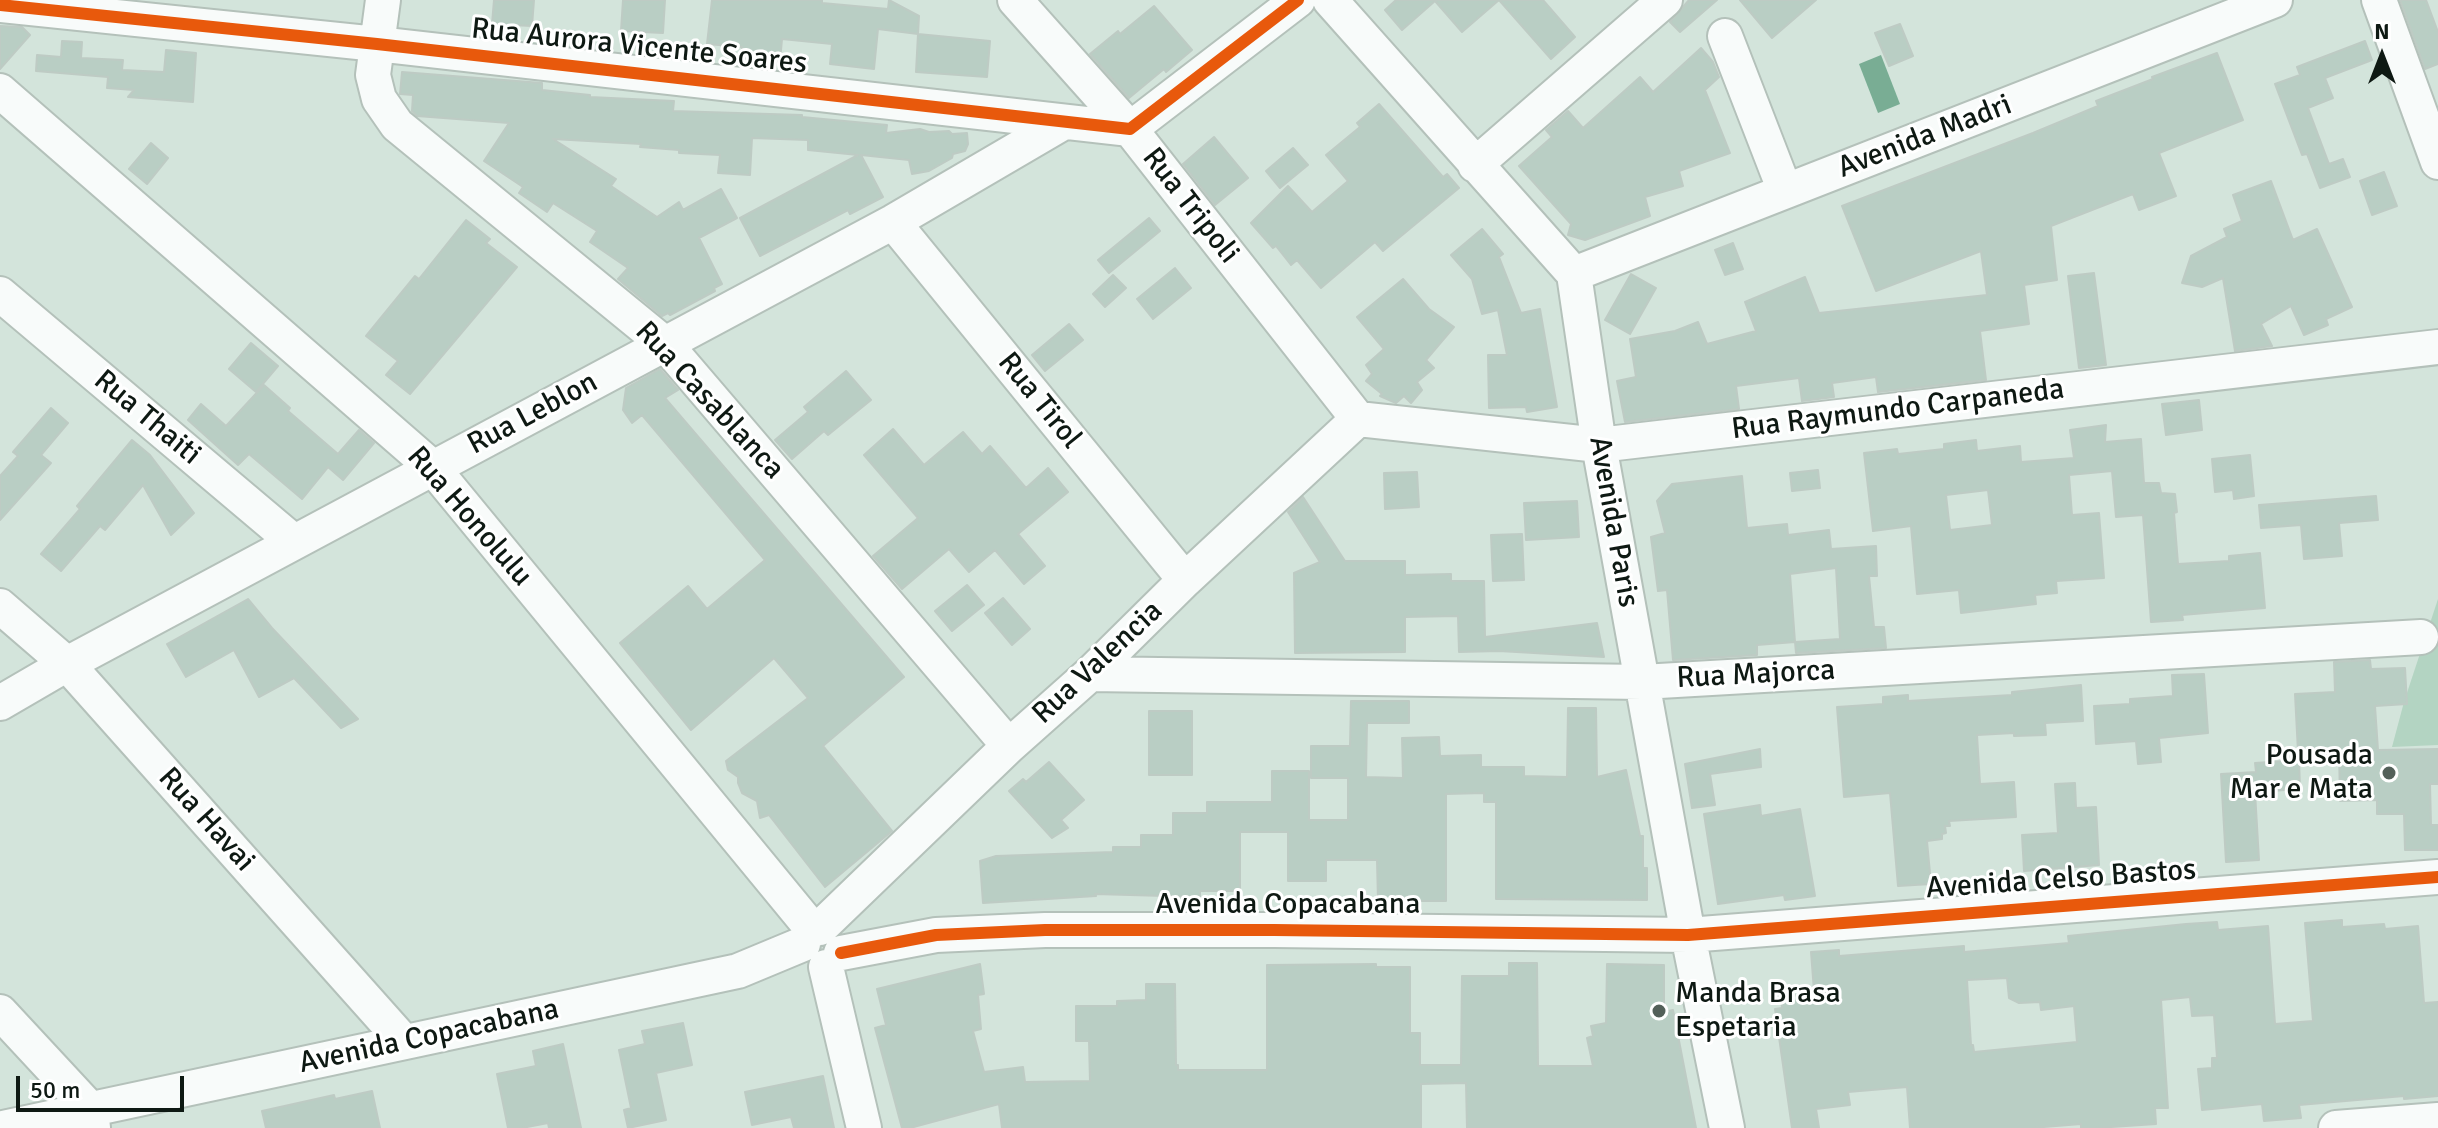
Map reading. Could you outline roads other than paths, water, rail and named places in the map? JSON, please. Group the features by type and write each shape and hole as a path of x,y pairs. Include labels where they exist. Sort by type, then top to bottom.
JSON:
{"street":[{"name":"Rua Casablanca","path":"383,0 373,75 379,99 397,125 666,345 1009,746"},
{"name":"Rua Tripoli","path":"1015,0 1130,129 1358,419"},
{"path":"1130,129 1298,0"},
{"path":"1330,0 1574,274"},
{"path":"1475,165 1665,0"},
{"name":"Avenida Madri","path":"1574,274 2275,0"},
{"path":"2379,0 2438,162"},
{"name":"Rua Aurora Vicente Soares","path":"0,5 1130,129"},
{"path":"1725,36 1785,191"},
{"name":"Rua Honolulu","path":"0,91 432,467 825,941"},
{"name":"Rua Leblon","path":"0,703 432,467 893,222 1064,122"},
{"name":"Rua Tirol","path":"893,222 1185,580"},
{"name":"Avenida Paris","path":"1574,274 1599,445 1688,935 1727,1128"},
{"name":"Rua Thaiti","path":"0,294 294,542"},
{"name":"Rua Raymundo Carpaneda","path":"1358,419 1599,445 2438,347"},
{"name":"Rua Valencia","path":"825,941 1009,746 1090,674 1185,580 1358,419"},
{"name":"Rua Havai","path":"0,606 67,664 404,1042"},
{"name":"Rua Majorca","path":"1090,674 1642,682 2421,637"},
{"name":"Avenida Celso Bastos","path":"1688,935 2438,877"},
{"name":"Avenida Copacabana","path":"3,1128 92,1119 404,1042 738,971 825,941 889,943 936,935 1045,930 1688,935"},
{"path":"825,941 864,1128"},
{"path":"0,1012 92,1119"},
{"path":"2336,1128 2438,1120"}],"place":[{"name":"Pousada Mar e Mata","path":"2389,773"},
{"name":"Manda Brasa Espetaria","path":"1659,1011"}]}
